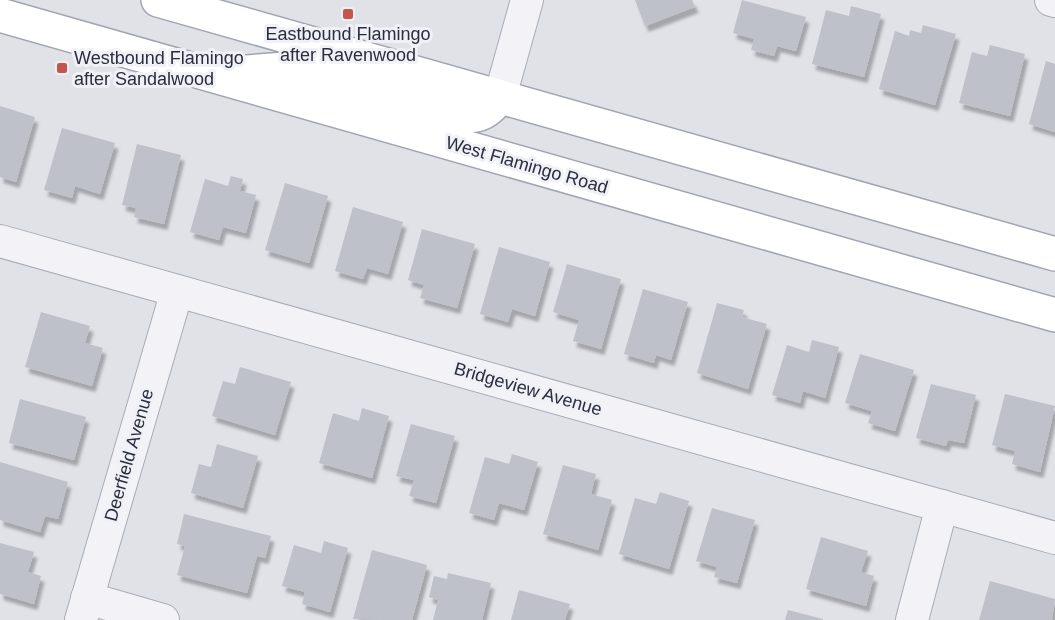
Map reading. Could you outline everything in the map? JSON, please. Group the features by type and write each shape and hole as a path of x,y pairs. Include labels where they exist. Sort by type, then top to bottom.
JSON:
{"main road":[{"path":"158,0 1055,254"},
{"name":"West Flamingo Road","path":"0,15 1055,315"},
{"path":"210,75 285,69 461,116 476,117 490,110 500,97"}],"street":[{"path":"500,97 527,0"},
{"name":"Bridgeview Avenue","path":"0,241 1055,538"},
{"name":"Deerfield Avenue","path":"84,609 177,291"},
{"path":"912,620 942,506"},
{"path":"84,609 163,620"}],"building":[{"path":"635,0 692,0 695,7 645,26"},
{"path":"742,0 806,17 796,51 777,46 774,56 751,50 754,39 733,33"},
{"path":"851,6 881,14 864,77 812,64 826,10 849,16"},
{"path":"923,25 956,34 935,105 879,89 895,31 909,36 910,30 921,33"},
{"path":"990,45 1025,54 1010,116 959,103 972,52 987,56"},
{"path":"1046,61 1055,64 1055,132 1029,124"},
{"path":"0,106 35,117 16,182 0,177"},
{"path":"62,128 115,143 100,194 75,186 72,198 44,190"},
{"path":"137,144 181,155 164,224 134,217 136,208 122,205"},
{"path":"231,176 243,179 240,191 256,195 246,233 223,227 219,240 190,232 205,179 228,186"},
{"path":"285,183 328,196 309,263 265,250"},
{"path":"353,207 403,222 388,274 367,268 363,279 335,271"},
{"path":"422,229 475,244 457,308 420,298 424,285 408,280"},
{"path":"499,247 550,262 535,316 512,309 508,322 480,314"},
{"path":"567,264 621,279 601,349 573,341 579,320 553,312"},
{"path":"643,289 688,302 671,360 656,355 654,363 624,354"},
{"path":"717,303 744,310 742,317 767,324 748,389 697,373"},
{"path":"41,312 90,326 85,343 103,348 92,386 25,367"},
{"path":"812,340 839,347 825,398 803,391 800,403 772,395 787,345 809,352"},
{"path":"860,354 914,370 895,431 868,423 872,411 845,403"},
{"path":"240,367 291,382 275,435 212,416 223,381 235,384"},
{"path":"931,384 976,395 964,443 948,440 946,446 916,438"},
{"path":"1005,394 1055,406 1040,472 1012,464 1015,451 992,445"},
{"path":"20,399 86,417 74,460 9,443"},
{"path":"362,408 389,416 372,478 319,463 333,413 359,421"},
{"path":"411,424 455,436 436,503 409,496 414,480 396,476"},
{"path":"217,444 258,456 243,508 191,493 199,464 211,467"},
{"path":"512,454 538,462 524,510 499,503 494,520 469,513 485,457 509,464"},
{"path":"0,462 68,482 58,519 45,516 40,532 0,520"},
{"path":"563,465 596,474 591,494 612,500 598,550 543,534"},
{"path":"660,492 689,501 669,569 619,554 635,498 656,504"},
{"path":"712,508 755,520 737,583 714,577 717,567 696,561"},
{"path":"184,514 271,536 265,558 257,556 247,593 177,575 185,546 177,544"},
{"path":"821,537 868,551 861,572 874,576 866,606 806,589"},
{"path":"324,541 348,548 330,612 302,604 305,592 282,586 294,545 321,553"},
{"path":"0,543 34,552 28,572 41,576 34,604 0,594"},
{"path":"372,550 427,565 412,620 353,619"},
{"path":"448,573 491,583 482,620 433,620 438,600 429,597 434,576 447,579"},
{"path":"990,581 1055,599 1052,620 979,620"},
{"path":"519,590 570,604 565,620 511,620"},
{"path":"788,610 823,619 823,620 785,620"}],"place":[{"name":"Eastbound Flamingo after Ravenwood","path":"348,14"},
{"name":"Westbound Flamingo after Sandalwood","path":"62,68"}]}
